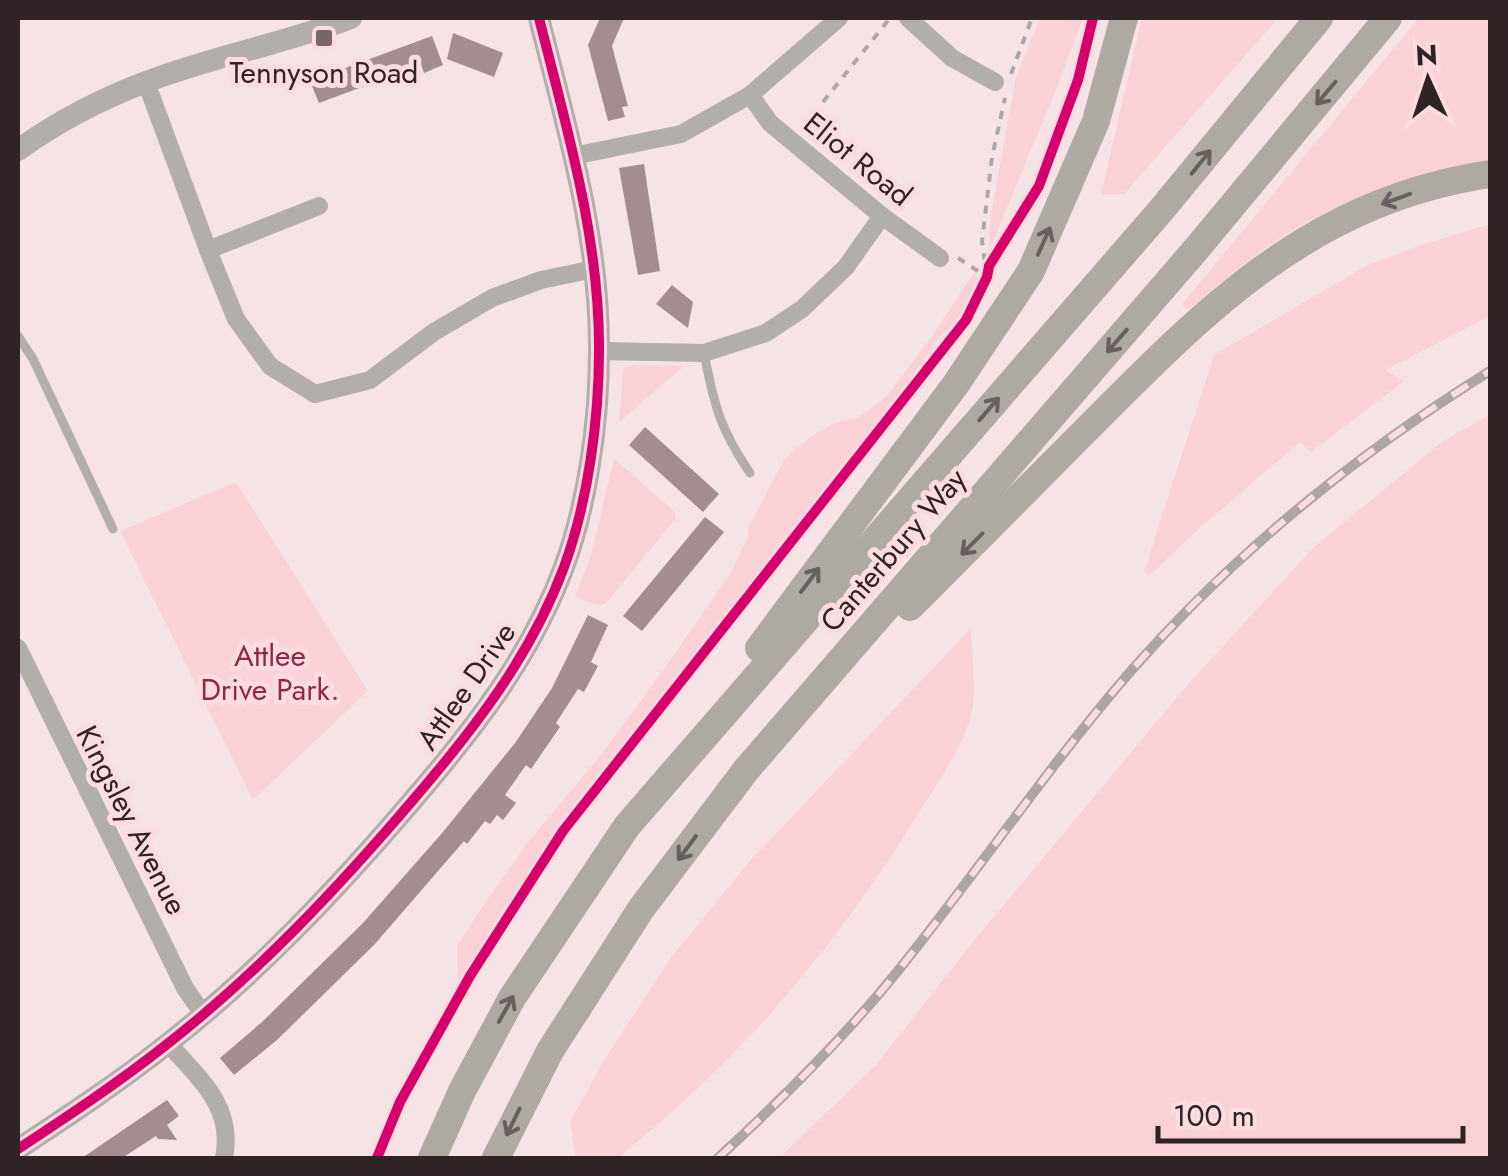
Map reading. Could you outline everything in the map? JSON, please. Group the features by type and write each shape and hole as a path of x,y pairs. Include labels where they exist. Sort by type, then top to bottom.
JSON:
{"highway":[{"path":"626,826 956,384 1031,271 1096,122 1124,18"},
{"name":"Canterbury Way","path":"432,1158 462,1091 512,998 626,826 1163,208 1320,18"},
{"name":"Canterbury Way","path":"496,1158 550,1051 631,925 746,770 1185,262 1388,18"},
{"path":"746,770 1156,359 1224,297 1284,252 1342,220 1406,194 1490,174"}],"street":[{"path":"18,150 50,126 146,82 351,18"},
{"name":"Attlee Drive","path":"18,1150 168,1044 268,955 365,855 496,697 554,593 573,540 591,452 600,352 594,269 573,156 538,18"},
{"path":"573,156 681,134 750,95 838,18"},
{"path":"908,18 952,58 1004,81"},
{"path":"146,82 236,319 270,366 314,394 370,380 434,332 492,298 541,280 594,269"},
{"name":"Eliot Road","path":"750,95 770,123 882,216 940,258"},
{"path":"208,250 318,206"},
{"path":"600,352 704,353 766,333 802,308 846,267 882,216"},
{"name":"Kingsley Avenue","path":"18,648 185,988 203,1014"},
{"path":"168,1044 222,1110 226,1132 224,1158"}],"lane":[{"path":"18,336 33,359 113,529"},
{"path":"704,353 722,428 750,474"}],"path":[{"path":"792,141 890,18"},
{"path":"984,282 982,241 1004,81 1032,18"},
{"path":"984,282 988,266 999,250"},
{"path":"940,258 951,253 984,282"}],"green space":[{"path":"1040,18 1083,18 989,251 991,215 1016,77"},
{"path":"1142,18 1278,18 1124,194 1101,194"},
{"path":"1419,18 1490,18 1490,160 1397,183 1309,221 1238,269 1188,310 1182,304"},
{"path":"1490,224 1490,316 1385,370 1404,381 1311,452 1300,442 1149,576 1144,572 1214,355 1366,266"},
{"path":"977,268 976,285 951,331 943,333 890,408 573,809 511,897 458,987 457,946 528,842 608,746 730,574 748,537 748,528 785,458 809,438 833,424 859,417 887,396"},
{"path":"632,365 684,366 619,422 623,372"},
{"path":"1490,415 1490,1158 779,1158 876,1065 976,938 1191,681 1314,547 1442,442"},
{"path":"614,459 674,511 676,518 606,603 599,606 575,597 592,552"},
{"name":"Attlee Drive Park.","path":"236,482 368,691 253,800 120,531"},
{"path":"971,628 973,704 963,738 853,911 753,1033 673,1111 618,1158 576,1158 570,1122 603,1062 672,956 750,861"}],"building":[{"path":"600,18 624,18 612,46 628,106 622,107 625,117 608,121 588,45"},
{"path":"453,33 503,53 494,77 447,59"},
{"path":"432,36 443,65 424,73 421,65 319,103 310,81"},
{"path":"644,164 660,271 638,275 619,168"},
{"path":"672,285 693,302 688,328 656,304"},
{"path":"645,427 719,494 703,512 629,445"},
{"path":"705,517 724,532 642,631 623,616"},
{"path":"588,615 608,625 591,662 598,666 584,692 578,689 556,723 560,727 531,769 526,765 505,795 516,803 503,820 497,815 490,824 485,821 374,945 277,1040 234,1075 220,1058 363,923 443,832 515,743 552,688"},
{"path":"167,1100 179,1116 167,1125 177,1140 156,1136 122,1158 82,1158"}],"railway":[{"path":"718,1158 811,1068 876,997 1130,672 1211,586 1345,471 1490,371"}],"cycle path":[{"path":"18,1149 166,1045 296,929 385,833 458,746 518,661 551,600 586,488 597,405 599,351 588,224 539,18"},
{"path":"377,1158 400,1102 470,976 563,831 966,320 989,266 1039,186 1078,80 1093,18"}],"place":[{"name":"Tennyson Road","path":"324,38"}]}
